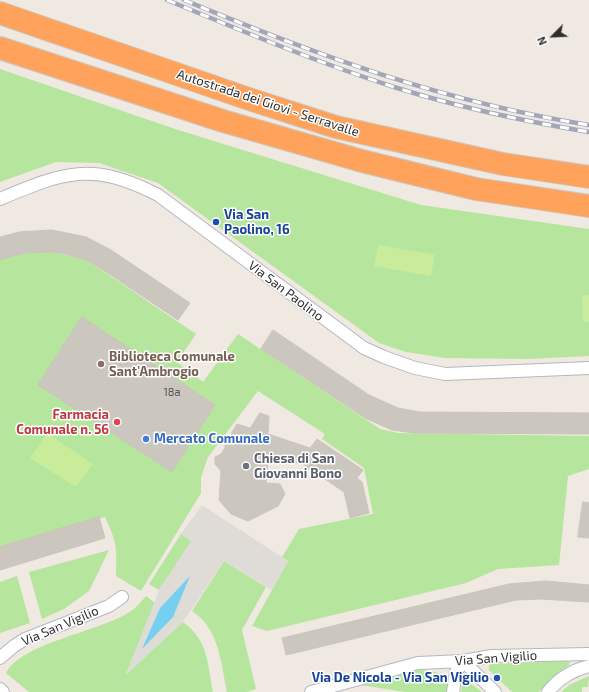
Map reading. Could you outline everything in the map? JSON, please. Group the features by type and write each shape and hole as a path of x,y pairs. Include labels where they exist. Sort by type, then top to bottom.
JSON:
{"highway":[{"path":"0,0 73,38"},
{"name":"Autostrada dei Giovi - Serravalle","path":"0,13 249,100 336,127 503,164 589,177"},
{"name":"Autostrada dei Giovi - Serravalle","path":"0,48 223,121 362,161 476,189 589,206"}],"street":[{"name":"Via San Paolino","path":"0,199 54,177 86,174 112,176 135,183 158,195 364,348 384,358 415,368 445,374 589,368"},
{"name":"Via San Vigilio","path":"0,658 25,639 109,606 122,596"},
{"name":"Via San Vigilio","path":"311,692 418,663 462,661 492,656 589,654"},
{"path":"453,692 456,672 462,661 495,692"},
{"path":"548,692 556,682 579,668 589,666"},
{"path":"0,689 3,692"}],"green space":[{"path":"0,69 175,129 421,205 589,229 589,356 528,359 445,358 406,352 379,343 158,183 99,163 56,162 0,182"},
{"path":"378,245 435,255 431,276 374,266"},
{"path":"54,252 88,261 196,334 177,362 203,382 238,334 380,429 398,433 589,436 589,469 568,476 559,565 498,569 466,583 267,631 252,626 288,561 282,557 299,529 373,514 364,468 322,439 325,434 258,391 208,457 201,477 201,493 141,591 116,576 115,546 112,533 105,517 0,550 0,260 24,253"},
{"path":"582,295 589,295 589,322 583,322"},
{"path":"47,433 93,464 76,487 30,458"},
{"path":"181,534 192,541 159,590 149,584"},
{"path":"109,550 89,591 64,609 42,619 29,572"},
{"path":"224,561 266,587 242,630 256,689 247,692 227,692 220,658 213,636 201,618 192,611"},
{"path":"17,576 30,623 0,633 0,582"},
{"path":"146,596 155,603 126,674 183,622 192,629 198,637 206,653 213,692 29,692 6,673 15,663 27,654 61,639 115,620 133,610"},
{"path":"570,661 569,665 559,672 539,692 512,692 489,670 489,664"},
{"path":"413,670 432,671 445,676 449,679 448,692 405,692 361,685 360,683"},
{"path":"589,676 588,687 582,687 582,692 561,692 569,685"},
{"path":"470,683 482,692 461,692 462,686"}],"shaded area":[{"path":"202,505 288,561 272,590 224,561 183,622 126,675 159,590 191,541 181,534"}],"water":[{"path":"190,576 173,617 142,649 160,608"}],"building":[{"path":"52,230 86,237 111,250 190,303 178,320 88,261 65,254 54,252 24,253 0,260 0,237 19,232"},
{"path":"82,317 215,405 172,472 38,385"},
{"path":"273,330 369,395 398,408 420,412 589,413 589,434 414,433 392,430 365,418 261,349"},
{"path":"260,413 269,416 268,434 310,448 317,439 363,470 357,478 362,482 369,513 350,518 344,492 301,463 268,462 266,483 280,484 285,494 278,506 248,521 231,514 219,500 221,471 215,464 215,457 221,454 225,448 225,442 231,439 232,432 237,424 250,428"},
{"path":"583,502 589,503 589,538 578,537"},
{"path":"99,517 105,538 0,570 0,547"},
{"path":"546,581 589,585 589,602 541,599 516,600 286,655 282,638 509,584"}],"railway":[{"path":"167,0 308,57 394,87 490,113 589,132"},
{"path":"184,0 284,40 383,75 484,104 589,125"}],"place":[{"name":"Via San Paolino, 16","path":"216,222"},
{"name":"Biblioteca Comunale Sant'Ambrogio","path":"101,364"},
{"name":"Farmacia Comunale n. 56","path":"117,422"},
{"name":"Mercato Comunale","path":"146,439"},
{"name":"Chiesa di San Giovanni Bono","path":"246,466"},
{"name":"Via De Nicola - Via San Vigilio","path":"497,678"}]}
